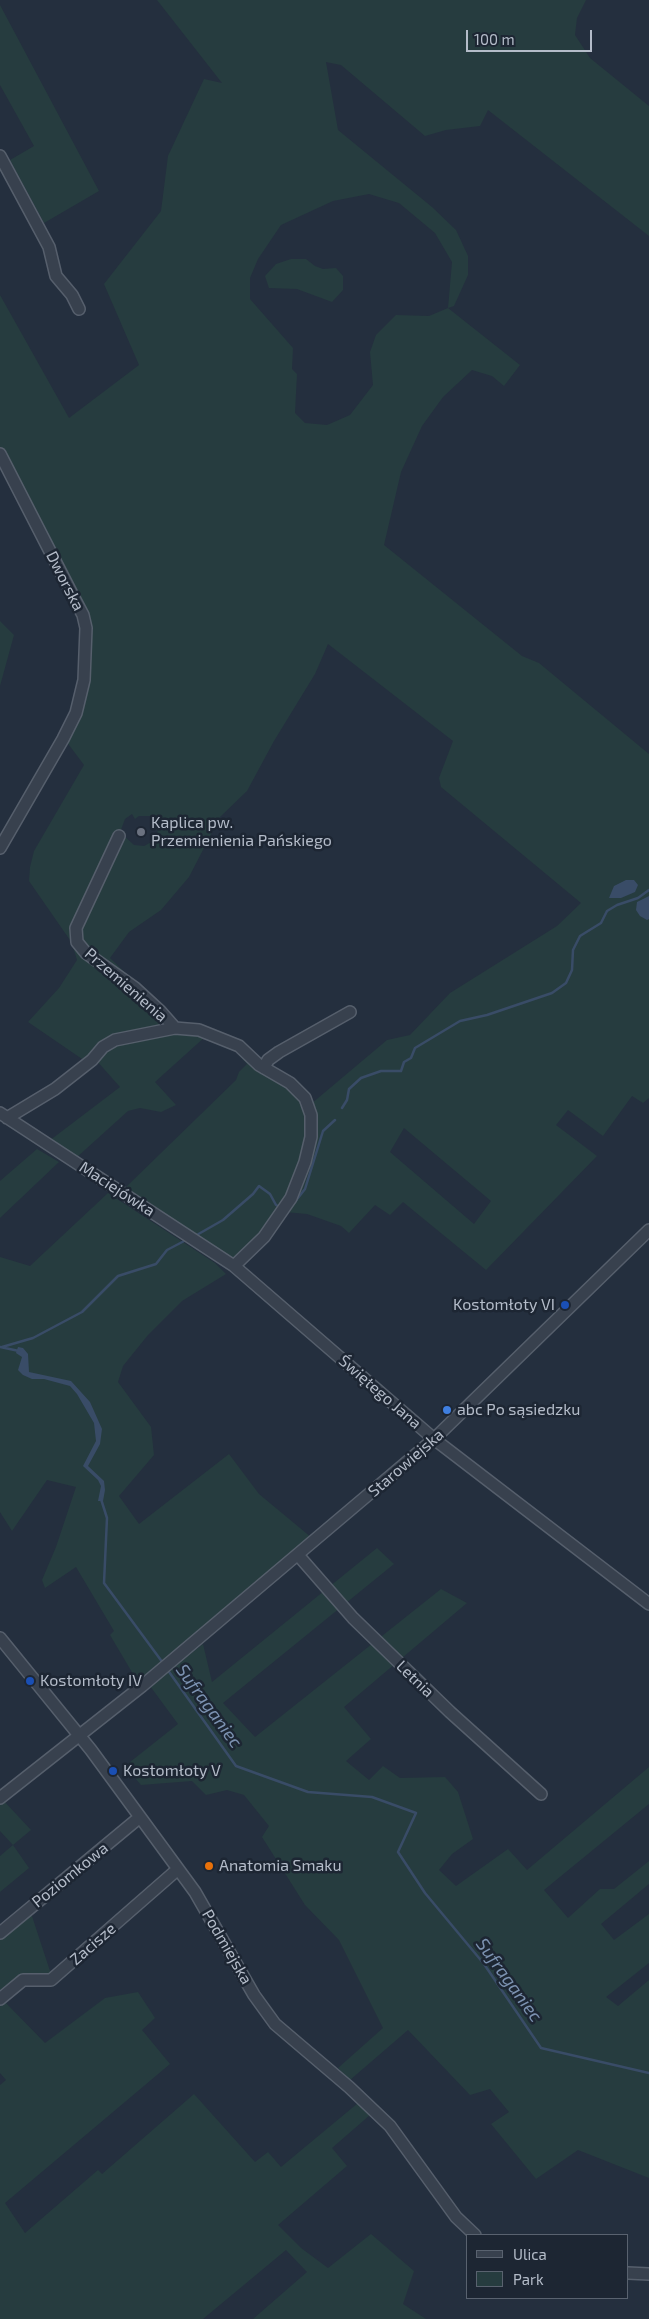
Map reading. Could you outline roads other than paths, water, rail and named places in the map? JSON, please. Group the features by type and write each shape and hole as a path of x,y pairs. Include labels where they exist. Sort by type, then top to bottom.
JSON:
{"street":[{"path":"0,156 50,247 56,276 72,295 79,309"},
{"name":"Dworska","path":"0,454 78,606 86,628 84,680 76,713 0,848"},
{"name":"Przemienienia","path":"119,836 76,928 77,942 86,953 135,988 175,1028"},
{"path":"264,1068 268,1060 279,1052 350,1012"},
{"path":"4,1115 55,1088 92,1060 103,1047 115,1040 175,1028 198,1030 224,1038 239,1046 264,1068 290,1083 305,1098 311,1115 311,1137 305,1162 284,1209 264,1237 234,1266"},
{"name":"Maciejówka","path":"4,1115 234,1266"},
{"name":"Starowiejska","path":"80,1736 171,1662 434,1439 649,1230"},
{"name":"Świętego Jana","path":"234,1266 434,1439 649,1604"},
{"name":"Letnia","path":"298,1555 353,1618 450,1712 541,1794"},
{"name":"Podmiejska","path":"0,1638 80,1736 195,1892 254,1994 275,2024 390,2126 456,2217 474,2234"},
{"path":"0,1798 80,1736"},
{"name":"Poziomkowa","path":"0,1933 140,1818"},
{"name":"Zacisze","path":"0,1999 23,1980 50,1980 178,1869"},
{"path":"629,2273 649,2274"}],"water":[{"path":"626,880 634,880 638,885 635,892 621,898 609,898 614,886"},
{"path":"649,896 649,919 647,920 640,916 636,910 637,902"},
{"path":"18,1347 23,1348 28,1354 29,1372 71,1381 90,1402 102,1429 100,1444 88,1466 104,1481 103,1501 98,1501 101,1486 98,1480 83,1466 96,1441 94,1423 77,1394 70,1386 44,1379 32,1379 23,1375 18,1370 22,1357 16,1353"}],"waterway":[{"path":"342,1108 347,1100 349,1089 361,1078 381,1071 401,1071 404,1062 411,1058 415,1048 460,1021 487,1015 552,993 566,983 572,970 573,950 580,936 601,923 607,911 617,905 638,898 649,890"},
{"path":"294,1203 305,1189 323,1131 335,1120"},
{"path":"195,1236 223,1220 253,1194 259,1186 270,1194 276,1205 282,1208"},
{"path":"2,1347 33,1338 82,1312 118,1276 156,1264 167,1250 188,1239"},
{"name":"Sufraganiec","path":"0,1347 19,1351"},
{"name":"Sufraganiec","path":"101,1499 107,1518 104,1583 163,1663"},
{"name":"Sufraganiec","path":"167,1669 236,1766 308,1792 372,1797 416,1813 398,1852 425,1893 484,1964 541,2048 649,2073"}],"place":[{"name":"Kaplica pw. Przemienienia Pańskiego","path":"141,832"},
{"name":"Kostomłoty VI","path":"565,1305"},
{"name":"abc Po sąsiedzku","path":"447,1410"},
{"name":"Kostomłoty IV","path":"30,1681"},
{"name":"Kostomłoty V","path":"113,1771"},
{"name":"Anatomia Smaku","path":"209,1866"}]}
